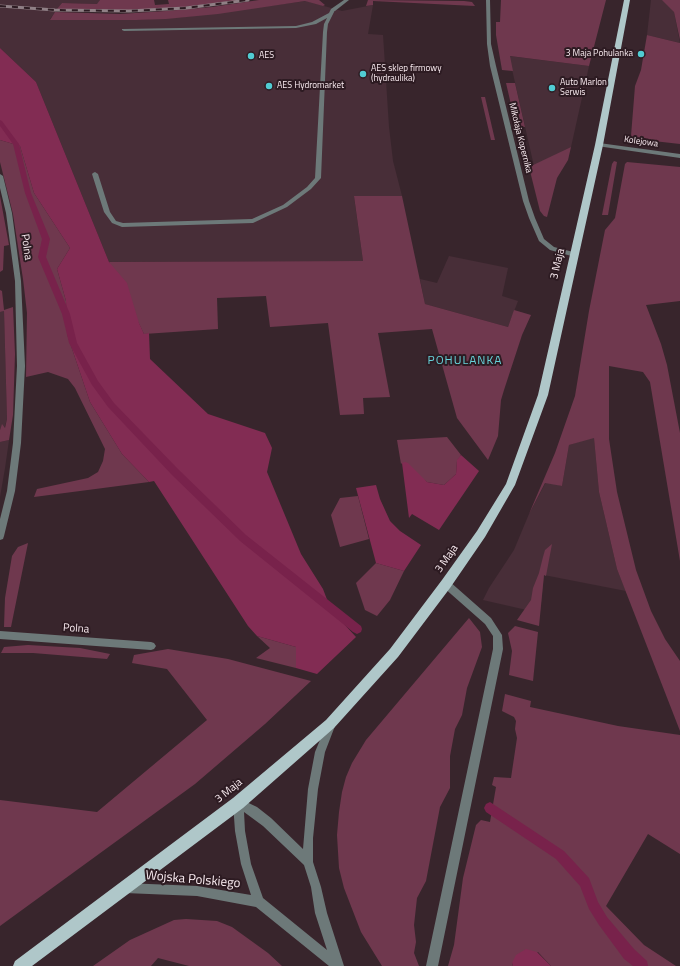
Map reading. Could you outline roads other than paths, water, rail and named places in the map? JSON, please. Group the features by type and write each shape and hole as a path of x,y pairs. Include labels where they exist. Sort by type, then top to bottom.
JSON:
{"main road":[{"name":"3 Maja","path":"20,966 238,803 330,724 394,653 446,584 481,534 510,485 543,395 599,145 627,0"}],"street":[{"path":"124,30 296,27 314,24 347,0"},
{"name":"Mikołaja Kopernika","path":"488,0 489,37 493,66 522,188 532,218 541,240 552,249 575,254"},
{"path":"95,174 107,212 114,222 122,225 253,221 285,206 309,188 318,178 325,32 326,24 332,12"},
{"name":"Kolejowa","path":"599,145 680,156"},
{"name":"Polna","path":"0,176 14,242 20,318 21,366 19,428 13,479 3,509 0,536"},
{"path":"432,966 498,649 497,635 488,621 446,584"},
{"name":"Polna","path":"0,636 151,646"},
{"name":"Wojska Polskiego","path":"330,724 320,752 313,789 308,838 308,862 316,887 321,913 338,966"},
{"name":"Wojska Polskiego","path":"238,803 253,811 268,822 308,862"},
{"name":"Wojska Polskiego","path":"238,803 240,830 246,864 259,902"},
{"name":"Wojska Polskiego","path":"124,888 197,891 259,902 338,966"}],"waterway":[{"path":"0,122 16,144 28,193 46,239 42,257 66,314 73,343 95,383 111,405 175,472 243,538 357,629"},
{"path":"490,808 560,855 585,882 593,905 603,921 629,954 642,966"}],"railway":[{"path":"0,6 55,10 129,11 186,8 248,0"}],"place":[{"name":"3 Maja Pohulanka","path":"641,54"},
{"name":"AES","path":"251,56"},
{"name":"AES sklep firmowy (hydraulika)","path":"363,74"},
{"name":"AES Hydromarket","path":"269,86"},
{"name":"Auto Marlon Serwis","path":"552,88"}],"district":[{"name":"POHULANKA","path":"465,361"}]}
